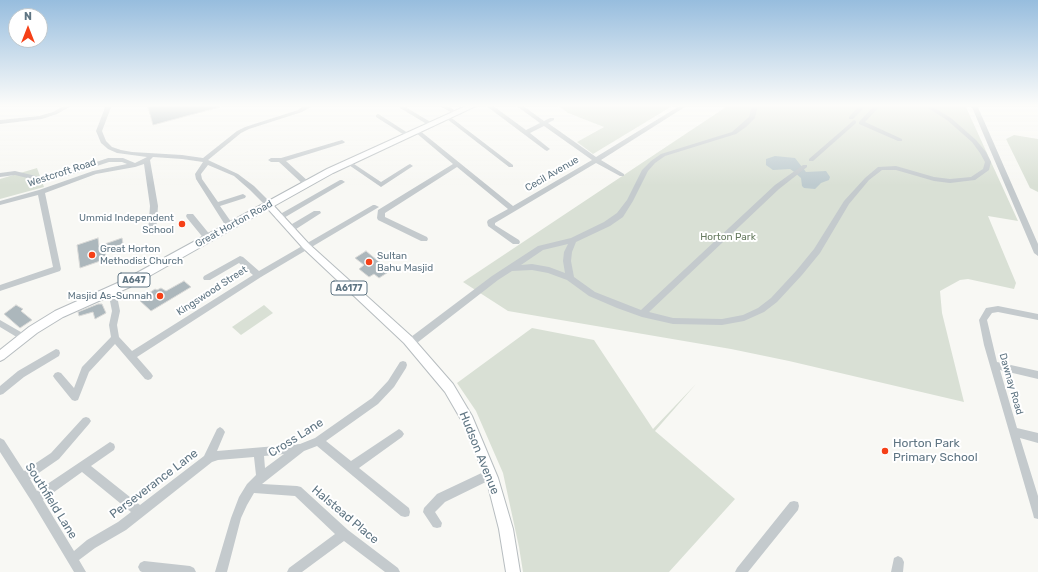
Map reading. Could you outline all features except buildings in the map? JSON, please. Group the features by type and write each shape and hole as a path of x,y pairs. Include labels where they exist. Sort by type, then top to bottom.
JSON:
{"main road":[{"name":"Great Horton Road","path":"0,356 23,337 59,314 112,291 348,162 415,132"},
{"name":"A6177","path":"269,205 306,246 410,342"},
{"name":"Hudson Avenue","path":"410,342 432,366 449,388 468,420 490,474 506,529 513,572"}],"street":[{"path":"99,132 103,142 119,152 207,164 236,175 269,205"},
{"path":"230,226 199,179 207,164 240,132"},
{"path":"403,132 408,135"},
{"path":"418,132 513,209"},
{"path":"467,132 511,166"},
{"path":"526,132 547,149"},
{"path":"555,132 596,160 622,175"},
{"name":"Cecil Avenue","path":"516,242 492,226 491,222 642,132"},
{"path":"410,342 471,296 541,248 573,240 607,224 620,214 630,201 645,170 663,155 736,132"},
{"path":"811,160 841,132"},
{"path":"881,132 900,140"},
{"path":"511,268 532,267 548,270 570,278 592,294 642,314 673,321 722,322 744,318 761,310 774,300 799,273 817,251 846,203 867,179 880,168 896,168 934,179 950,181 973,179 981,175 986,170 988,162 983,152 964,132"},
{"path":"986,132 1038,253"},
{"path":"271,160 281,160 342,142"},
{"path":"149,157 154,206 152,232"},
{"name":"Westcroft Road","path":"0,203 41,192 95,172 135,165 149,157"},
{"path":"0,175 15,173 40,180 65,175 108,160 123,160 135,165"},
{"path":"281,160 307,184"},
{"path":"348,162 381,184 410,166"},
{"path":"424,240 381,218 381,212 457,164"},
{"path":"642,314 777,186 805,166"},
{"path":"280,218 342,182"},
{"path":"0,288 57,269 41,192"},
{"path":"215,205 243,196"},
{"name":"Kingswood Street","path":"131,356 258,275 375,207"},
{"path":"290,229 317,213"},
{"path":"190,216 208,238"},
{"path":"570,278 567,261 568,252 573,240"},
{"path":"207,278 240,258 258,275"},
{"path":"112,291 116,311 113,326 115,338 148,376"},
{"name":"Dawnay Road","path":"1038,317 998,309 989,310 983,320 984,331 1038,514"},
{"path":"0,323 23,337"},
{"path":"58,376 75,397 85,370 115,338"},
{"path":"0,391 21,374 56,353"},
{"name":"Cross Lane","path":"221,572 236,518 243,501 261,476 300,448 318,441 374,400 391,384 403,365"},
{"path":"994,365 1038,375"},
{"path":"22,478 55,456 86,421"},
{"path":"1013,431 1038,438"},
{"path":"208,459 220,432"},
{"path":"351,467 399,434"},
{"path":"318,441 405,512"},
{"name":"Southfield Lane","path":"0,444 36,498 80,572"},
{"path":"36,498 110,447"},
{"name":"Perseverance Lane","path":"72,559 91,544 122,526 208,459 218,455 300,448"},
{"path":"259,452 261,476"},
{"path":"83,466 140,512"},
{"path":"438,523 428,512 441,498 490,474"},
{"name":"Halstead Place","path":"251,488 296,491 344,534 394,572"},
{"path":"741,572 794,506"},
{"path":"293,572 344,534"},
{"path":"144,567 190,572"}],"green space":[{"path":"596,132 630,132 593,154 577,142"},
{"name":"Horton Park","path":"689,132 977,132 1018,221 988,216 1016,283 1014,289 968,279 960,280 940,291 942,313 964,402 731,349 508,311 463,282"},
{"path":"1014,135 1038,139 1038,192 1030,188 1006,139"},
{"path":"37,168 44,187 0,199 0,179"},
{"path":"264,305 273,313 241,335 232,327"},
{"path":"532,328 594,340 653,429 696,384 655,431 735,499 669,572 523,572 503,473 476,411 457,383"}],"shaded area":[{"path":"775,156 795,158 806,172 826,171 830,177 829,180 821,183 815,189 804,188 802,186 801,178 790,169 773,170 766,165 766,159"}],"place":[{"name":"Ummid Independent School","path":"182,224"},
{"name":"Great Horton Methodist Church","path":"92,255"},
{"name":"Sultan Bahu Masjid","path":"369,262"},
{"name":"Masjid As-Sunnah","path":"160,296"},
{"name":"Horton Park Primary School","path":"885,451"}]}
